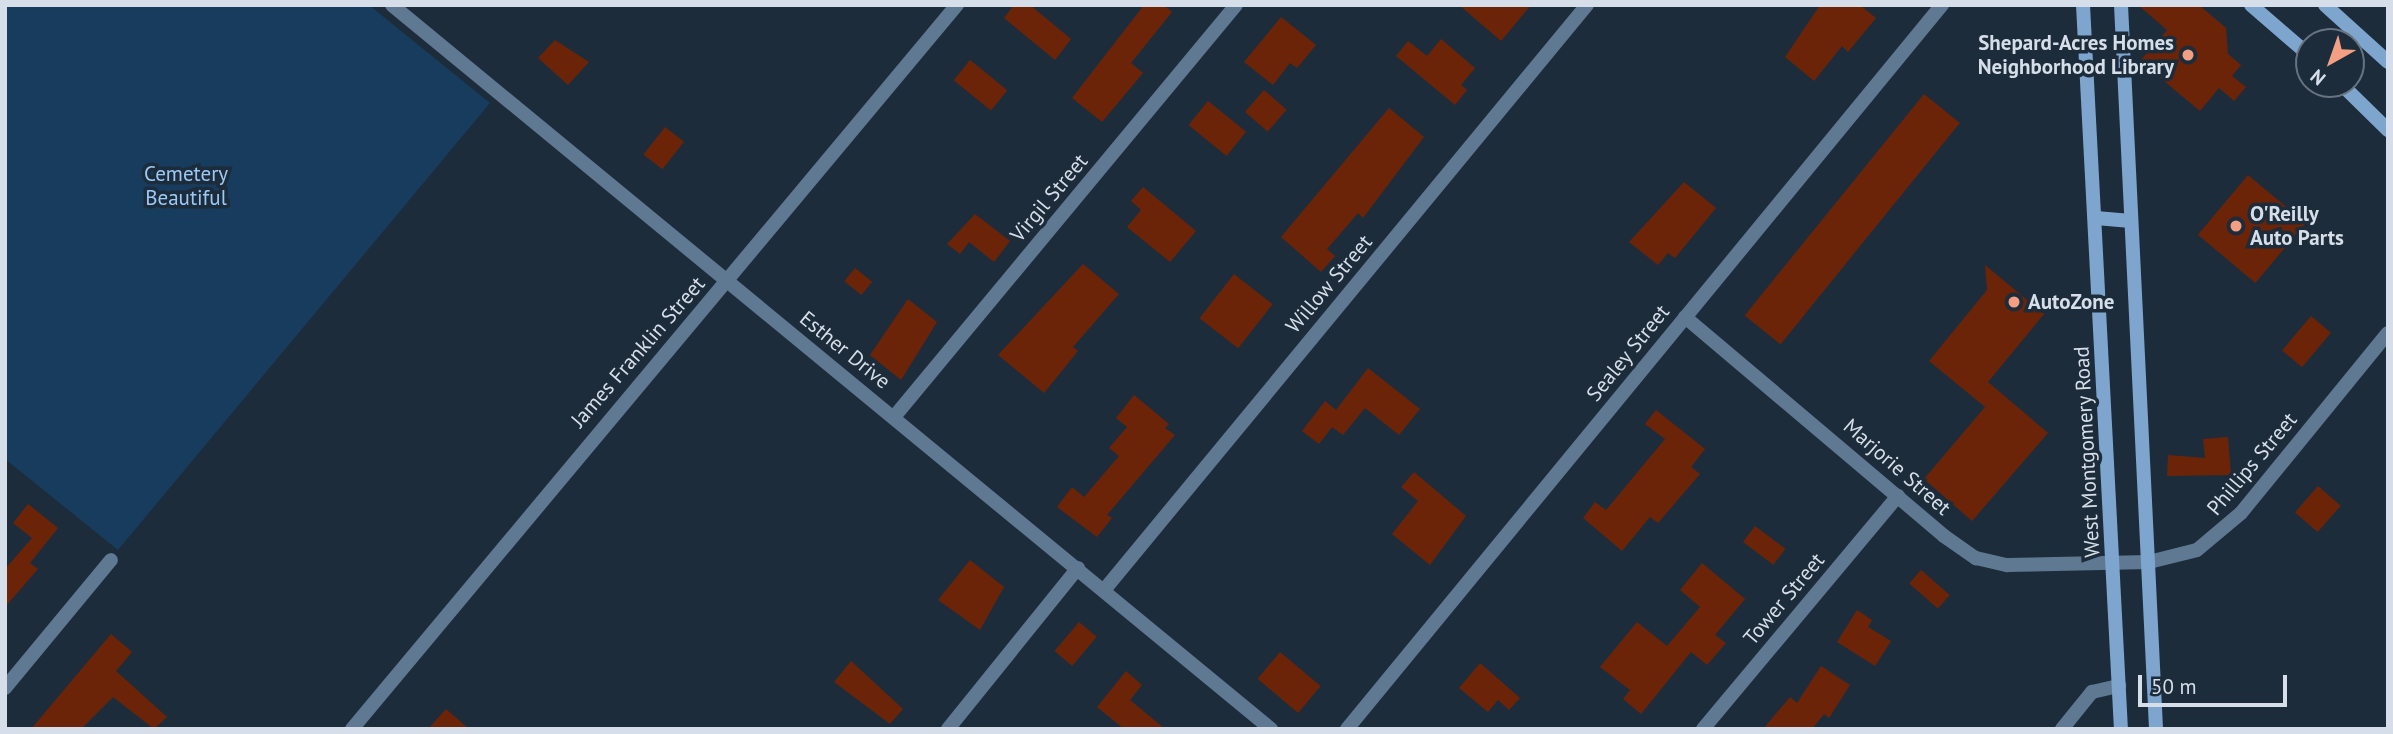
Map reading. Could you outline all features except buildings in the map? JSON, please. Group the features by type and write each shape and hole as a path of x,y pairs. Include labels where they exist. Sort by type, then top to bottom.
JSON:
{"main road":[{"name":"West Montgomery Road","path":"2083,5 2121,729"},
{"path":"2120,5 2156,729"},
{"path":"2326,5 2388,62"},
{"path":"2252,6 2295,43"},
{"path":"2355,98 2388,130"},
{"path":"2095,218 2131,220"}],"street":[{"name":"Esther Drive","path":"392,5 1271,729"},
{"name":"James Franklin Street","path":"352,729 563,470 727,281 957,5"},
{"name":"Virgil Street","path":"894,417 1236,5"},
{"name":"Willow Street","path":"1104,589 1587,5"},
{"name":"Sealey Street","path":"1347,729 1942,5"},
{"name":"Marjorie Street","path":"1685,317 1976,558 2007,565 2114,564"},
{"name":"Phillips Street","path":"2114,564 2148,562 2197,550 2219,537 2388,332"},
{"name":"Tower Street","path":"1703,729 1898,496"},
{"path":"5,688 111,560"},
{"path":"948,729 1078,568"},
{"path":"2062,729 2092,692 2119,686"}],"green space":[{"name":"Cemetery Beautiful","path":"5,5 369,5 490,103 118,550 5,459"}],"place":[{"name":"Shepard-Acres Homes Neighborhood Library","path":"2188,55"},
{"name":"O'Reilly Auto Parts","path":"2236,226"},
{"name":"AutoZone","path":"2014,302"}]}
